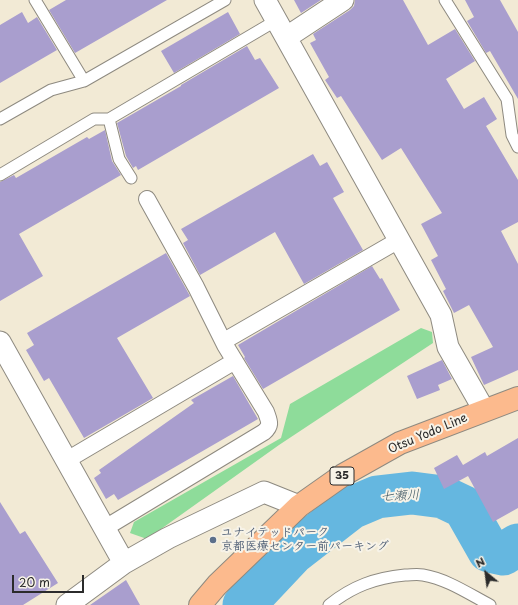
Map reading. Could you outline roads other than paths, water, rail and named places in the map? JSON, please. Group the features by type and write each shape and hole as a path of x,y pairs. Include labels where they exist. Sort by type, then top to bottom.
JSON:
{"main road":[{"name":"Otsu Yodo Line","path":"200,605 217,585 299,506 343,475 400,443 518,398"}],"street":[{"path":"265,0 442,315 448,348 484,410"},
{"path":"282,29 343,0"},
{"path":"105,528 264,432 268,428 270,422 266,412 234,361 147,198"},
{"path":"224,341 399,240"},
{"path":"0,342 124,564"},
{"path":"67,460 234,361"},
{"path":"67,605 124,564 168,538 264,492 299,506"}],"lane":[{"path":"35,0 84,81"},
{"path":"0,119 51,90 84,81 225,0"},
{"path":"445,0 507,99 512,135 518,147"},
{"path":"0,175 94,119 109,119 282,29"},
{"path":"109,119 118,159 131,178"},
{"path":"329,605 348,591 364,584 390,577 422,574 448,583 490,605"}],"waterway":[{"name":"七瀬川","path":"244,605 293,553 351,508 377,497 412,493 443,497 464,507 489,551 503,554 518,545"}],"place":[{"name":"ユナイテッドパーク 京都医療センター前パーキング","path":"213,540"}]}
